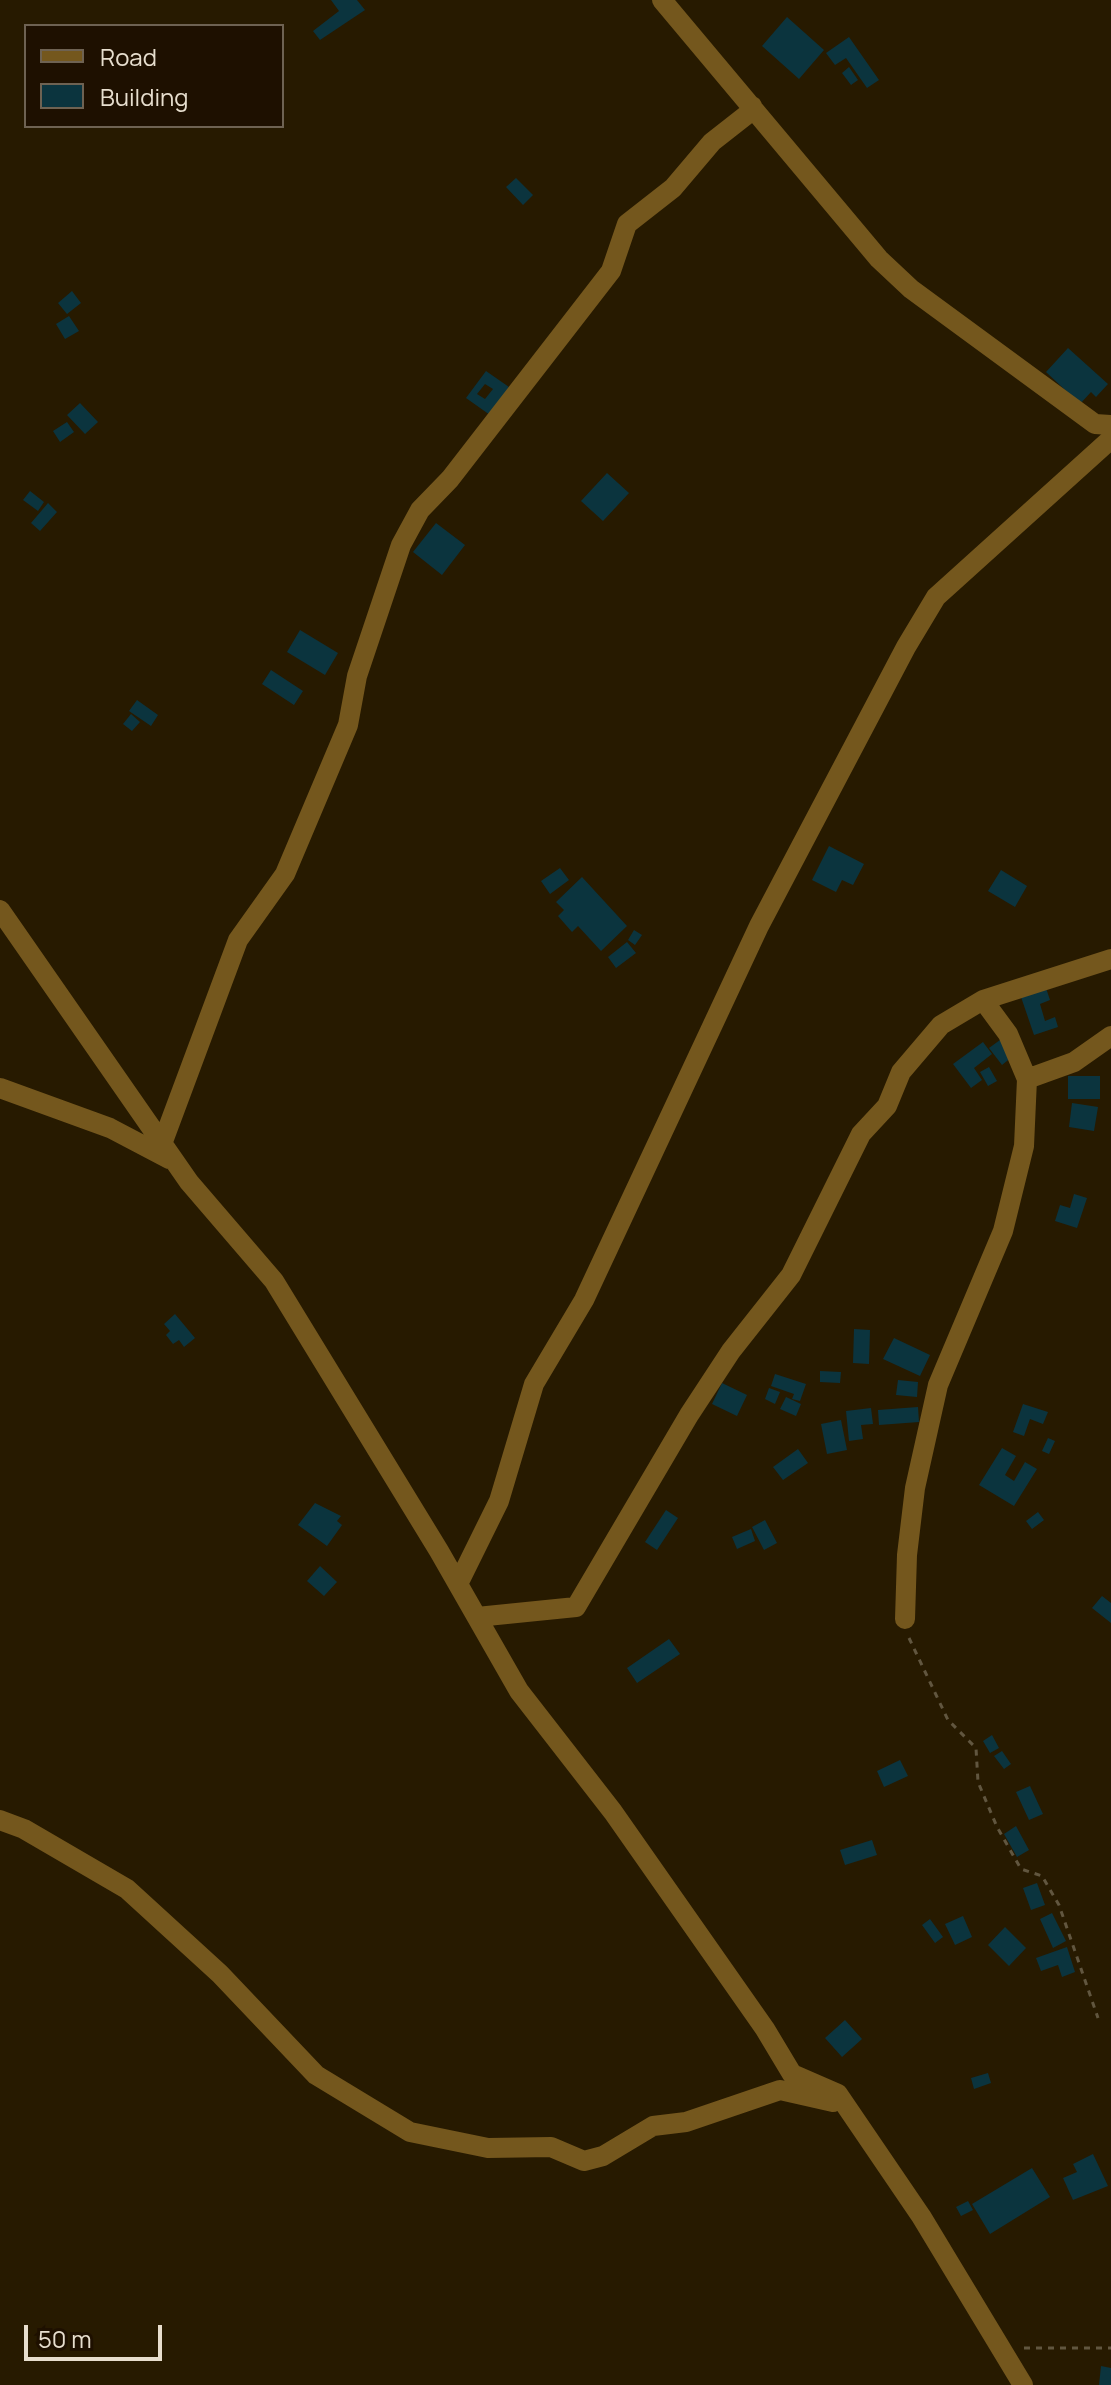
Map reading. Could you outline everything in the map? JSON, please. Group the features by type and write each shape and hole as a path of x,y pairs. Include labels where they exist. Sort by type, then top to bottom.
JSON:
{"street":[{"path":"662,0 879,259 911,289 1095,424 1111,425"},
{"path":"162,1144 238,940 285,874 348,725 357,676 401,545 420,510 450,479 611,271 627,224 673,188 712,142 749,113 752,106"},
{"path":"458,1584 499,1501 534,1384 584,1300 759,926 906,647 936,597 1111,439"},
{"path":"0,910 174,1162 274,1281 458,1584 519,1691 613,1812 765,2029 792,2074 838,2094 921,2216 1023,2385"},
{"path":"477,1617 576,1607 682,1426 731,1351 791,1275 861,1134 887,1106 901,1072 941,1025 983,1000 1111,959"},
{"path":"905,1619 907,1555 915,1488 938,1385 1003,1231 1024,1146 1027,1079 1008,1034 983,1000"},
{"path":"1027,1079 1074,1062 1111,1036"},
{"path":"0,1088 110,1128 174,1162"},
{"path":"0,1820 24,1829 127,1889 220,1974 316,2075 410,2132 488,2148 551,2147 584,2161 603,2156 653,2126 686,2122 780,2090 845,2104"}],"path":[{"path":"905,1619 910,1645 948,1720 976,1748 978,1782 997,1827 1021,1869 1042,1876 1059,1905 1098,2018"},
{"path":"1000,2347 1111,2348"}],"building":[{"path":"331,0 357,0 365,10 320,40 313,31 339,11"},
{"path":"787,17 824,50 799,79 762,46"},
{"path":"849,37 879,80 867,88 846,58 835,65 826,53"},
{"path":"849,67 858,80 851,85 842,73"},
{"path":"516,178 533,195 523,205 506,187"},
{"path":"72,291 81,303 67,314 58,303"},
{"path":"69,316 79,331 65,339 56,324"},
{"path":"1068,348 1108,384 1096,397 1091,392 1080,404 1046,372"},
{"path":"486,371 509,387 490,415 466,398","holes":["485,384 493,389 485,399 477,394"]},
{"path":"80,403 98,422 85,434 67,415"},
{"path":"67,422 74,432 60,442 53,431"},
{"path":"607,473 629,493 603,521 581,501"},
{"path":"30,491 44,502 38,511 23,500"},
{"path":"48,503 57,512 40,531 31,523"},
{"path":"436,523 465,545 442,575 413,552"},
{"path":"300,630 338,653 325,675 287,652"},
{"path":"271,670 303,691 294,705 262,684"},
{"path":"137,700 158,715 151,726 129,711"},
{"path":"131,714 140,722 132,731 123,724"},
{"path":"829,846 864,864 853,885 842,880 836,892 812,880"},
{"path":"560,868 569,880 550,894 541,881"},
{"path":"1001,870 1027,886 1015,907 988,891"},
{"path":"582,877 627,926 601,951 578,926 572,932 558,916 564,910 556,902"},
{"path":"634,930 642,935 635,945 628,940"},
{"path":"627,942 636,953 616,968 608,957"},
{"path":"1046,988 1050,1000 1040,1004 1045,1021 1055,1017 1058,1027 1034,1035 1021,997"},
{"path":"1000,1040 1013,1056 1002,1065 989,1048"},
{"path":"983,1042 992,1054 974,1068 982,1080 971,1088 953,1064"},
{"path":"989,1067 997,1081 988,1086 980,1072"},
{"path":"1068,1076 1100,1076 1100,1099 1068,1099"},
{"path":"1072,1103 1098,1107 1094,1131 1069,1127"},
{"path":"1074,1194 1087,1198 1077,1228 1055,1221 1060,1205 1070,1208"},
{"path":"175,1314 195,1338 184,1347 179,1340 173,1344 166,1335 170,1331 164,1324"},
{"path":"854,1329 870,1330 869,1364 853,1363"},
{"path":"894,1338 930,1355 920,1376 883,1359"},
{"path":"820,1371 841,1372 840,1383 820,1382"},
{"path":"775,1374 806,1384 800,1401 792,1399 794,1394 771,1386"},
{"path":"898,1380 918,1382 917,1397 896,1395"},
{"path":"722,1383 747,1395 737,1416 712,1404"},
{"path":"769,1388 780,1392 775,1404 765,1399"},
{"path":"786,1397 801,1404 796,1416 780,1409"},
{"path":"1023,1404 1048,1412 1043,1424 1030,1419 1024,1436 1013,1432"},
{"path":"918,1407 919,1422 879,1425 878,1410"},
{"path":"871,1408 873,1424 861,1425 863,1439 849,1441 846,1411"},
{"path":"841,1420 847,1450 827,1454 821,1424"},
{"path":"1048,1438 1055,1441 1049,1454 1042,1451"},
{"path":"1002,1448 1016,1456 1005,1475 1014,1481 1025,1462 1037,1469 1014,1506 979,1485"},
{"path":"798,1449 808,1463 783,1480 773,1467"},
{"path":"315,1503 341,1516 337,1521 342,1525 327,1546 298,1525"},
{"path":"666,1510 678,1518 657,1550 645,1542"},
{"path":"1038,1512 1044,1520 1032,1529 1026,1521"},
{"path":"765,1520 777,1543 764,1550 752,1527"},
{"path":"751,1529 755,1541 737,1549 732,1537"},
{"path":"320,1566 337,1582 324,1596 307,1581"},
{"path":"1102,1596 1111,1603 1111,1623 1092,1608"},
{"path":"669,1639 680,1654 637,1683 627,1668"},
{"path":"992,1735 999,1748 990,1753 983,1741"},
{"path":"1002,1751 1011,1764 1004,1769 994,1756"},
{"path":"900,1760 908,1776 884,1787 877,1771"},
{"path":"1030,1786 1043,1814 1029,1820 1016,1792"},
{"path":"1016,1826 1029,1850 1017,1857 1004,1834"},
{"path":"872,1840 877,1855 845,1865 840,1850"},
{"path":"1037,1883 1045,1905 1031,1910 1023,1888"},
{"path":"1052,1913 1066,1941 1053,1948 1040,1919"},
{"path":"963,1916 972,1937 955,1945 945,1924"},
{"path":"930,1919 943,1937 935,1943 922,1925"},
{"path":"1005,1927 1026,1948 1009,1966 988,1945"},
{"path":"1067,1947 1075,1972 1062,1977 1058,1965 1041,1971 1036,1958"},
{"path":"845,2020 862,2039 842,2057 825,2038"},
{"path":"988,2073 991,2083 974,2089 971,2078"},
{"path":"1093,2154 1108,2186 1073,2200 1063,2178 1077,2172 1073,2164"},
{"path":"1032,2168 1050,2197 990,2234 972,2204"},
{"path":"968,2201 973,2210 961,2216 956,2207"},
{"path":"1101,2366 1111,2368 1111,2385 1099,2385"}]}
